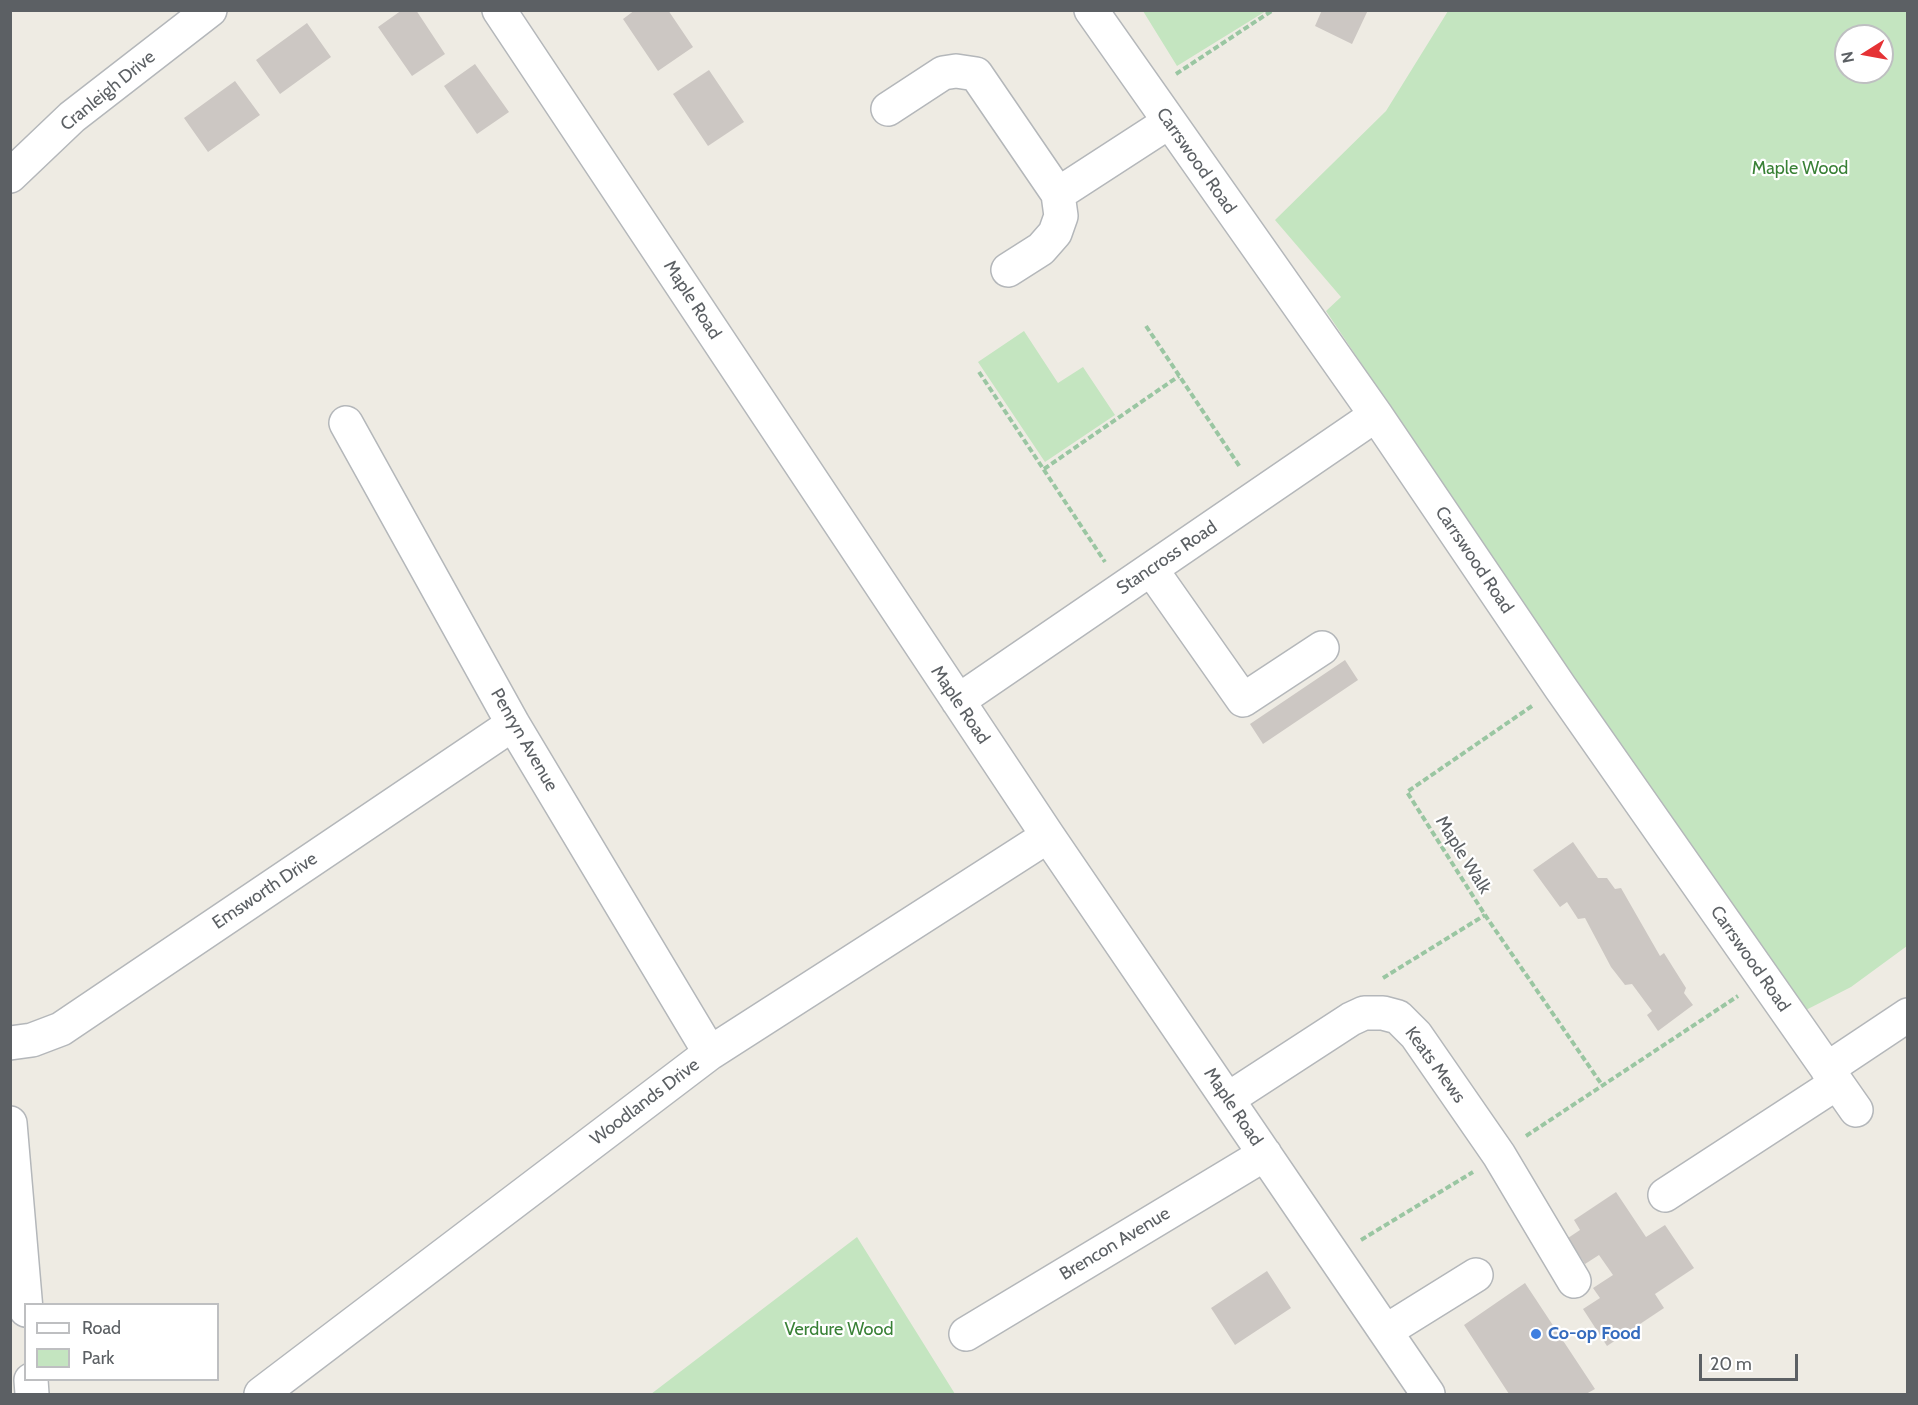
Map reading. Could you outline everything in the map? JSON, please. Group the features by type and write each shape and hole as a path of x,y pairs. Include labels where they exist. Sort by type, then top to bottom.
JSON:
{"street":[{"name":"Cranleigh Drive","path":"10,176 72,117 210,10"},
{"name":"Maple Road","path":"499,10 1048,836 1428,1395"},
{"name":"Carrswood Road","path":"1090,10 1376,415 1560,687 1856,1110"},
{"path":"888,109 943,73 956,71 976,74 1058,194 1061,216 1055,233 1041,249 1008,270"},
{"path":"1058,194 1169,122"},
{"name":"Stancross Road","path":"958,701 1376,415"},
{"name":"Penryn Avenue","path":"346,423 513,723 710,1053"},
{"path":"1151,569 1243,700 1322,648"},
{"name":"Emsworth Drive","path":"10,1043 32,1040 61,1029 513,723"},
{"name":"Woodlands Drive","path":"261,1395 710,1053 1048,836"},
{"path":"1228,1099 1351,1019 1371,1013"},
{"name":"Keats Mews","path":"1371,1013 1398,1017 1416,1035 1499,1155 1574,1281"},
{"path":"1665,1195 1832,1076 1908,1015"},
{"path":"10,1123 25,1303"},
{"name":"Brencon Avenue","path":"966,1334 1264,1154"},
{"path":"1386,1331 1476,1275"}],"path":[{"path":"1148,93 1273,10"},
{"path":"1146,326 1258,495"},
{"path":"979,372 1122,588"},
{"path":"1174,375 1179,376"},
{"path":"1044,470 1179,376"},
{"path":"1114,421 1115,415"},
{"name":"Maple Walk","path":"1560,687 1407,792 1485,915 1602,1084 1764,979"},
{"path":"1371,1013 1369,987 1485,915"}],"green space":[{"path":"1143,11 1266,11 1177,66"},
{"name":"Maple Wood","path":"1448,11 1907,11 1907,946 1851,987 1802,1012 1786,997 1326,311 1341,297 1275,220 1386,111"},
{"path":"1024,331 1058,383 1083,367 1115,415 1045,462 978,362"},
{"name":"Verdure Wood","path":"857,1237 955,1394 651,1394"}],"building":[{"path":"402,10 416,10 445,54 412,76 378,27"},
{"path":"635,10 668,10 693,47 658,71 623,19"},
{"path":"1322,10 1368,10 1352,44 1315,26"},
{"path":"307,23 331,57 280,94 256,60"},
{"path":"475,64 509,112 477,134 444,86"},
{"path":"709,70 744,122 708,146 673,94"},
{"path":"235,81 260,115 208,152 184,118"},
{"path":"1345,660 1358,680 1263,744 1250,724"},
{"path":"1573,842 1598,878 1607,878 1615,889 1621,888 1660,956 1664,953 1686,988 1684,993 1693,1005 1658,1031 1647,1015 1652,1011 1632,984 1625,985 1611,967 1585,918 1578,919 1567,902 1560,907 1533,870"},
{"path":"1616,1192 1646,1237 1665,1225 1694,1268 1655,1294 1664,1308 1607,1346 1583,1309 1600,1298 1593,1288 1613,1275 1599,1255 1585,1264 1568,1238 1580,1230 1574,1220"},
{"path":"1267,1271 1291,1308 1235,1345 1211,1308"},
{"name":"Co-op Food","path":"1525,1283 1595,1389 1586,1394 1509,1394 1464,1325"}],"place":[{"name":"Co-op Food","path":"1536,1334"}]}
